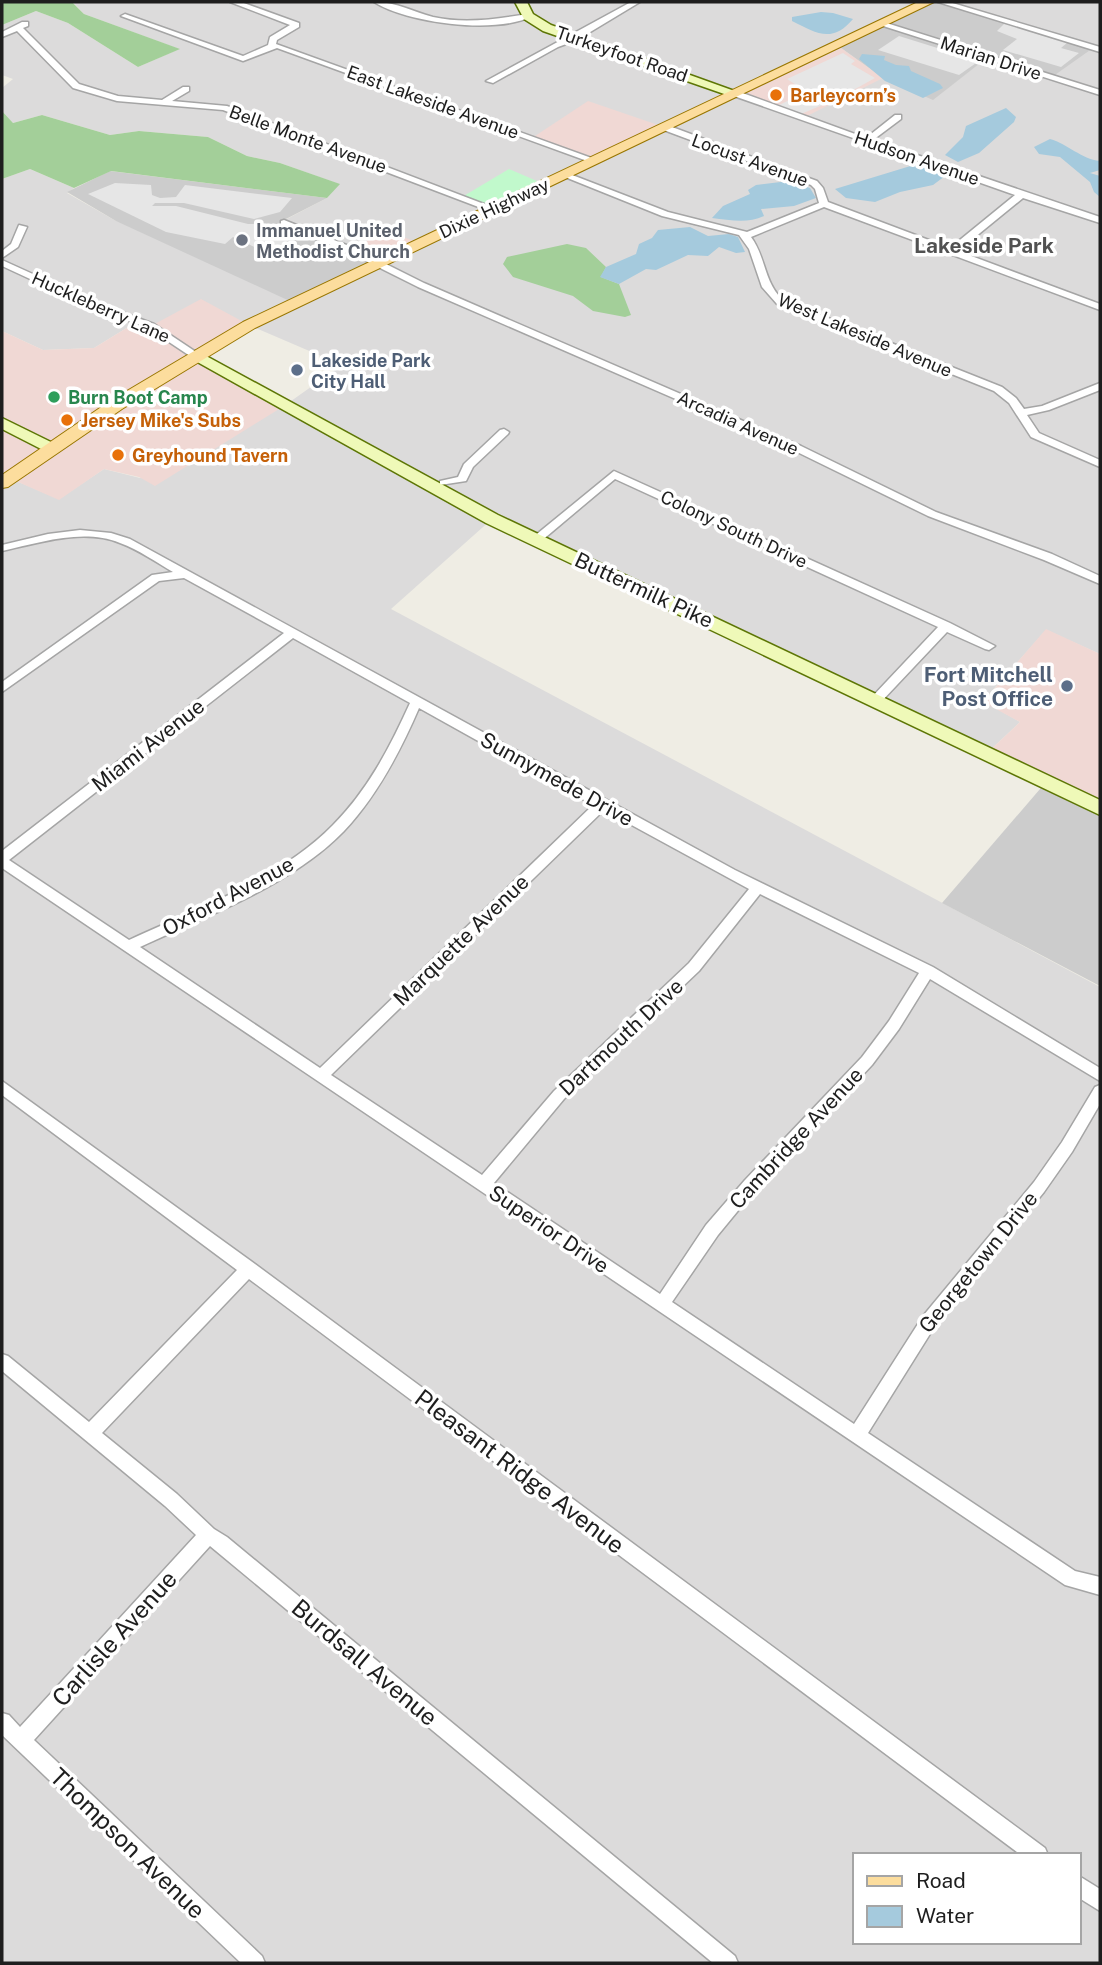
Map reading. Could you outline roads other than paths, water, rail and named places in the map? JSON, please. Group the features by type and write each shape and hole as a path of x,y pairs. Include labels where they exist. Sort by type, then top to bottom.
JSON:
{"main road":[{"path":"521,2 528,16"},
{"name":"Dixie Highway","path":"2,483 249,325 923,2"},
{"name":"Turkeyfoot Road","path":"528,16 547,28 734,93"},
{"name":"Buttermilk Pike","path":"197,356 536,540 1100,808"},
{"path":"2,423 53,449"}],"street":[{"path":"172,2 180,2"},
{"path":"125,16 187,36 200,44 243,59 272,46 273,39 296,24 234,2"},
{"path":"378,2 426,19 459,25 477,25 528,16"},
{"path":"490,81 555,45 574,38 636,2"},
{"path":"942,2 1100,50"},
{"name":"Marian Drive","path":"883,23 1100,93"},
{"name":"Belle Monte Avenue","path":"2,35 22,25 76,86 117,97 215,107 248,116 492,209"},
{"name":"East Lakeside Avenue","path":"272,46 593,160"},
{"path":"164,102 186,89"},
{"name":"Hudson Avenue","path":"734,93 1100,220"},
{"path":"868,140 898,117"},
{"name":"Locust Avenue","path":"664,127 814,183 819,188 824,205 1100,307"},
{"path":"564,175 665,214 734,230 746,236 824,205"},
{"path":"951,252 1022,194"},
{"name":"Arcadia Avenue","path":"284,223 372,259 375,264 797,448 932,514 1048,557 1100,580"},
{"path":"2,255 15,245 22,228"},
{"name":"West Lakeside Avenue","path":"746,236 755,251 762,281 770,295 780,303 998,389 1016,401 1028,428 1039,438 1100,464"},
{"name":"Huckleberry Lane","path":"2,263 87,302 151,326 197,356"},
{"path":"1022,412 1045,408 1100,386"},
{"path":"440,486 462,479 468,466 504,432"},
{"name":"Colony South Drive","path":"536,540 614,474 989,646"},
{"name":"Sunnymede Drive","path":"2,548 70,535 104,534 126,541 602,804 758,887 928,971 1100,1075"},
{"path":"2,541 28,541"},
{"path":"156,578 158,559"},
{"path":"2,688 156,578 185,573"},
{"path":"875,701 946,626"},
{"name":"Miami Avenue","path":"2,860 293,632"},
{"name":"Oxford Avenue","path":"130,946 242,893 286,868 323,842 356,806 375,779 416,702"},
{"name":"Marquette Avenue","path":"321,1076 602,804"},
{"name":"Superior Drive","path":"2,860 1071,1579 1100,1586"},
{"name":"Dartmouth Drive","path":"483,1185 559,1095 694,967 758,887"},
{"name":"Cambridge Avenue","path":"662,1304 712,1230 867,1061 894,1025 928,971"},
{"name":"Pleasant Ridge Avenue","path":"2,1087 1035,1853"},
{"name":"Georgetown Drive","path":"857,1435 929,1321 1039,1187 1067,1147 1100,1091"},
{"path":"89,1434 249,1269"},
{"name":"Burdsall Avenue","path":"2,1361 171,1500 208,1535 728,1963"},
{"name":"Carlisle Avenue","path":"21,1740 208,1535"},
{"name":"Thompson Avenue","path":"2,1722 255,1963"},
{"path":"1081,1887 1100,1901"}],"water":[{"path":"821,12 853,19 838,32 831,34 816,32 792,21 792,17"},
{"path":"862,54 885,56 884,60 896,65 909,66 911,71 940,84 943,88 923,98 885,81 859,59"},
{"path":"1006,108 1016,117 1014,122 979,153 958,162 945,155 963,137 966,126"},
{"path":"1050,139 1100,161 1100,170 1090,173 1100,176 1100,197 1094,192 1090,182 1060,157 1039,154 1034,147"},
{"path":"917,164 945,176 933,185 900,192 875,202 846,198 835,189"},
{"path":"789,181 810,188 816,198 794,206 761,209 764,216 751,220 712,218 723,206 750,194 748,190 756,185"},
{"path":"690,227 708,236 729,234 738,237 745,252 736,253 719,247 708,256 688,255 656,270 646,269 619,284 600,277 606,267 636,254 639,244 652,238 658,230"}],"place":[{"name":"Barleycorn’s","path":"776,95"},
{"name":"Immanuel United Methodist Church","path":"242,240"},
{"name":"Lakeside Park City Hall","path":"297,370"},
{"name":"Burn Boot Camp","path":"54,397"},
{"name":"Jersey Mike's Subs","path":"67,420"},
{"name":"Greyhound Tavern","path":"118,455"},
{"name":"Fort Mitchell Post Office","path":"1067,686"}],"district":[{"name":"Lakeside Park","path":"984,245"}]}
